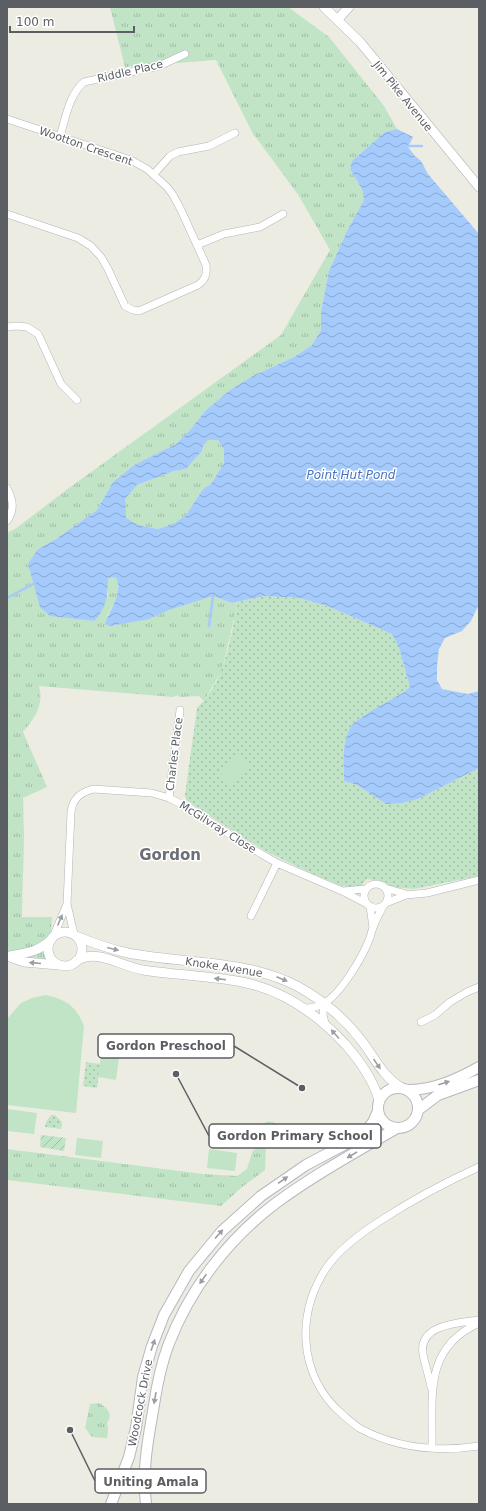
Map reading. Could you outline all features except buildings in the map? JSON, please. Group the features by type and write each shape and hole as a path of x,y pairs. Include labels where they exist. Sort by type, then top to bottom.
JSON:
{"main road":[{"path":"479,1067 449,1082 421,1090 391,1089 386,1092 379,1101 378,1111 387,1125 397,1128 403,1127 413,1121 418,1110 438,1095 479,1080"},
{"path":"404,1089 415,1098 418,1110"},
{"name":"Woodcock Drive","path":"111,1504 129,1457 136,1428 143,1377 152,1346 164,1315 189,1271 210,1244 252,1203 290,1175 361,1135 373,1122 378,1111"},
{"name":"Woodcock Drive","path":"146,1504 144,1484 145,1461 159,1378 168,1347 180,1318 196,1289 215,1262 262,1214 305,1183 397,1128"}],"street":[{"name":"Jim Pike Avenue","path":"324,7 360,42 479,188"},
{"path":"338,19 349,7"},
{"name":"Riddle Place","path":"60,136 73,96 77,88 84,82 159,66 185,54"},
{"name":"Wootton Crescent","path":"7,119 131,160 154,174 173,195 206,265 207,273 204,280 198,285 157,304 139,311 135,311 125,306 101,257 91,246 78,238 7,214"},
{"path":"154,174 164,161 174,154 209,146 235,133"},
{"path":"197,245 224,234 260,226 283,214"},
{"path":"7,326 27,327 38,334 61,384 77,400"},
{"path":"7,488 13,505 11,514 7,521"},
{"name":"Charles Place","path":"169,798 180,710"},
{"name":"McGilvray Close","path":"75,935 67,904 72,804 77,797 84,792 98,788 152,793 169,798 191,809 244,844 277,863 368,905"},
{"path":"251,916 277,863"},
{"path":"373,928 368,905 364,898 366,890 370,886 376,884 406,894 427,893 479,880"},
{"path":"305,1008 324,1004 333,996 360,961 388,894 385,888"},
{"name":"McGilvray Close","path":"342,892 366,890"},
{"path":"368,905 376,908 406,894"},
{"name":"McGilvray Close","path":"52,938 67,904"},
{"path":"65,932 75,935 82,946 82,952 72,964 62,965 24,962 8,956 33,952 57,934 65,932"},
{"name":"Knoke Avenue","path":"75,935 108,948 129,953 239,967 263,972 295,985 324,1004 344,1021 361,1040 388,1078 404,1089"},
{"path":"52,938 49,944 49,955 57,964 62,965"},
{"name":"Knoke Avenue","path":"76,961 91,956 100,956 125,965 142,969 243,982 274,992 305,1008 325,1023 350,1050 371,1080 379,1101"},
{"path":"421,1022 435,1015 450,1002 479,987"},
{"path":"324,1004 323,1015 325,1023"},
{"path":"479,1167 449,1180 401,1208 372,1226 345,1247 331,1262 319,1279 311,1297 307,1317 306,1346 311,1366 323,1393 354,1425 382,1438 408,1445 432,1448 479,1446"},
{"path":"433,1412 430,1385 422,1353 423,1344 427,1336 434,1330 443,1326 479,1320"},
{"path":"432,1448 434,1378 440,1356 449,1344 461,1333 479,1323"}],"green space":[{"path":"110,7 288,7 329,37 384,106 397,129 385,132 352,161 350,169 362,189 364,200 347,231 329,271 321,312 321,330 312,345 294,357 251,377 230,390 206,410 190,430 176,444 134,465 113,482 97,510 56,539 38,549 79,619 95,621 108,594 108,579 112,577 116,578 118,582 118,592 107,616 149,619 168,610 213,596 232,603 238,602 222,670 204,701 199,696 179,697 178,695 173,697 39,686 40,700 37,711 23,732 47,787 23,798 24,843 22,917 52,917 49,964 7,959 7,533 15,529 69,488 281,335 330,250 299,196 252,132 216,60 125,67"},
{"path":"208,439 218,440 224,450 224,463 211,484 203,489 186,515 175,523 158,529 138,525 125,518 125,499 137,485 174,471 186,469 202,451 203,446"},
{"path":"264,596 299,598 327,606 392,634 399,648 410,687 366,714 350,728 345,740 343,754 344,781 357,785 386,804 418,799 479,768 479,876 414,889 391,887 385,882 367,879 361,886 353,888 339,885 271,854 245,839 186,800 185,795 197,708 215,685 221,672 238,602"},
{"path":"238,756 248,765 231,784 221,774"},
{"path":"46,995 60,999 70,1005 78,1013 84,1026 76,1113 7,1105 7,1019 21,1003 32,998"},
{"path":"103,1040 121,1042 116,1080 98,1077"},
{"path":"86,1062 100,1064 97,1088 83,1086"},
{"path":"7,1109 37,1113 34,1134 7,1131"},
{"path":"51,1115 55,1115 62,1122 61,1129 45,1127 46,1122"},
{"path":"269,1121 278,1126 278,1131 265,1143 256,1142 258,1126"},
{"path":"41,1135 66,1138 64,1151 40,1147"},
{"path":"77,1138 103,1141 101,1158 75,1155"},
{"path":"266,1146 265,1170 242,1187 221,1206 7,1180 7,1149 203,1174 237,1176 247,1169 253,1150"},
{"path":"209,1149 237,1153 235,1171 207,1168"},
{"path":"99,1403 109,1412 110,1417 107,1423 107,1438 92,1437 85,1428 90,1404"}],"water":[{"name":"Point Hut Pond","path":"397,129 413,137 408,147 421,161 428,174 479,234 479,604 471,621 462,631 445,638 439,649 437,680 442,689 468,694 479,691 479,768 418,799 401,803 386,804 357,785 344,781 343,761 347,734 353,724 366,714 410,687 399,648 392,634 327,606 299,598 264,596 232,603 213,596 169,610 149,619 110,626 105,624 115,601 118,589 116,578 112,577 108,579 106,602 95,621 50,616 40,607 28,564 38,549 56,539 97,510 113,482 134,465 176,444 190,430 206,410 230,390 251,377 294,357 312,345 321,330 321,312 329,271 347,231 364,200 362,189 350,169 352,161 385,132","holes":["208,440 218,440 224,450 224,463 211,484 203,489 186,515 175,523 158,529 138,525 126,518 125,499 137,485 174,471 186,469 202,451 203,446"]}],"waterway":[{"path":"405,146 422,146"},
{"path":"7,598 35,583"},
{"path":"209,626 213,596"}],"place":[{"name":"Gordon Primary School","path":"176,1074"},
{"name":"Gordon Preschool","path":"302,1088"},
{"name":"Uniting Amala","path":"70,1430"}],"district":[{"name":"Gordon","path":"170,855"}]}
